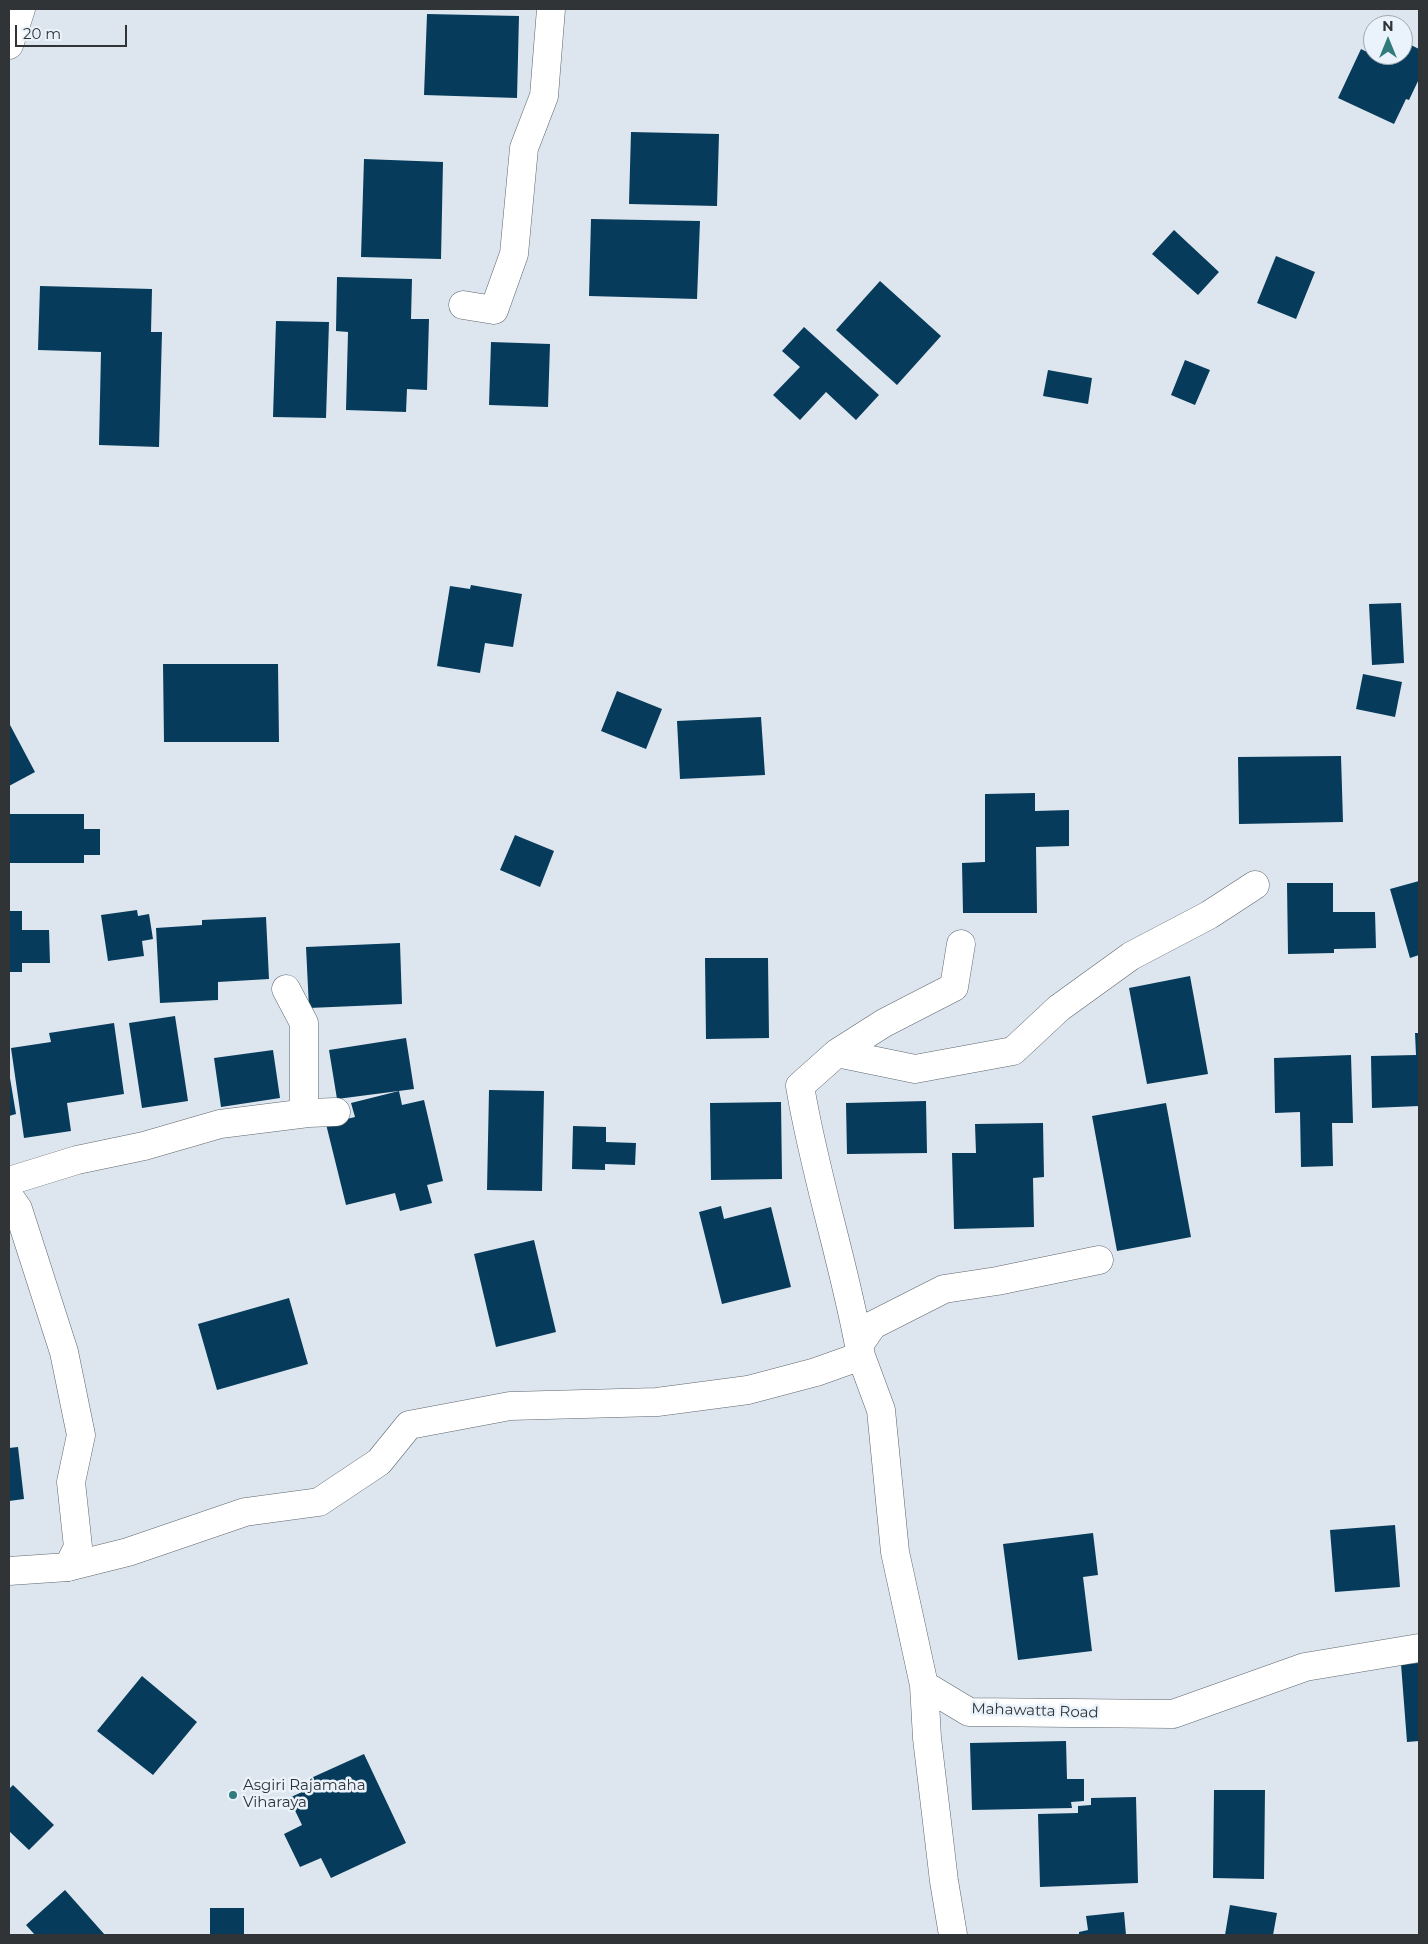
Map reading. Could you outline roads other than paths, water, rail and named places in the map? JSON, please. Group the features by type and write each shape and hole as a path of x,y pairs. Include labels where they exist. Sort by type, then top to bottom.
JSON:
{"street":[{"path":"9,45 22,9"},
{"path":"463,306 494,310 514,254 524,148 544,96 551,9"},
{"path":"837,1053 915,1070 1013,1051 1059,1008 1131,956 1209,915 1255,885"},
{"path":"953,1935 944,1881 924,1685 895,1552 881,1410 860,1351 847,1289 807,1128 800,1086 837,1053 884,1023 954,987 961,944"},
{"path":"286,989 304,1023 304,1101 300,1114"},
{"path":"9,1180 78,1160 144,1146 220,1124 300,1114 336,1112"},
{"path":"9,1196 18,1209 64,1352 81,1435 71,1482 78,1547 68,1567"},
{"path":"9,1571 68,1567 128,1552 245,1512 319,1502 379,1462 409,1425 510,1406 657,1402 748,1390 816,1372 860,1351 873,1325 944,1289 997,1281 1099,1260"},
{"name":"Mahawatta Road","path":"924,1685 969,1712 1173,1714 1305,1668 1419,1648"}],"place":[{"name":"Asgiri Rajamaha Viharaya","path":"233,1795"}]}
